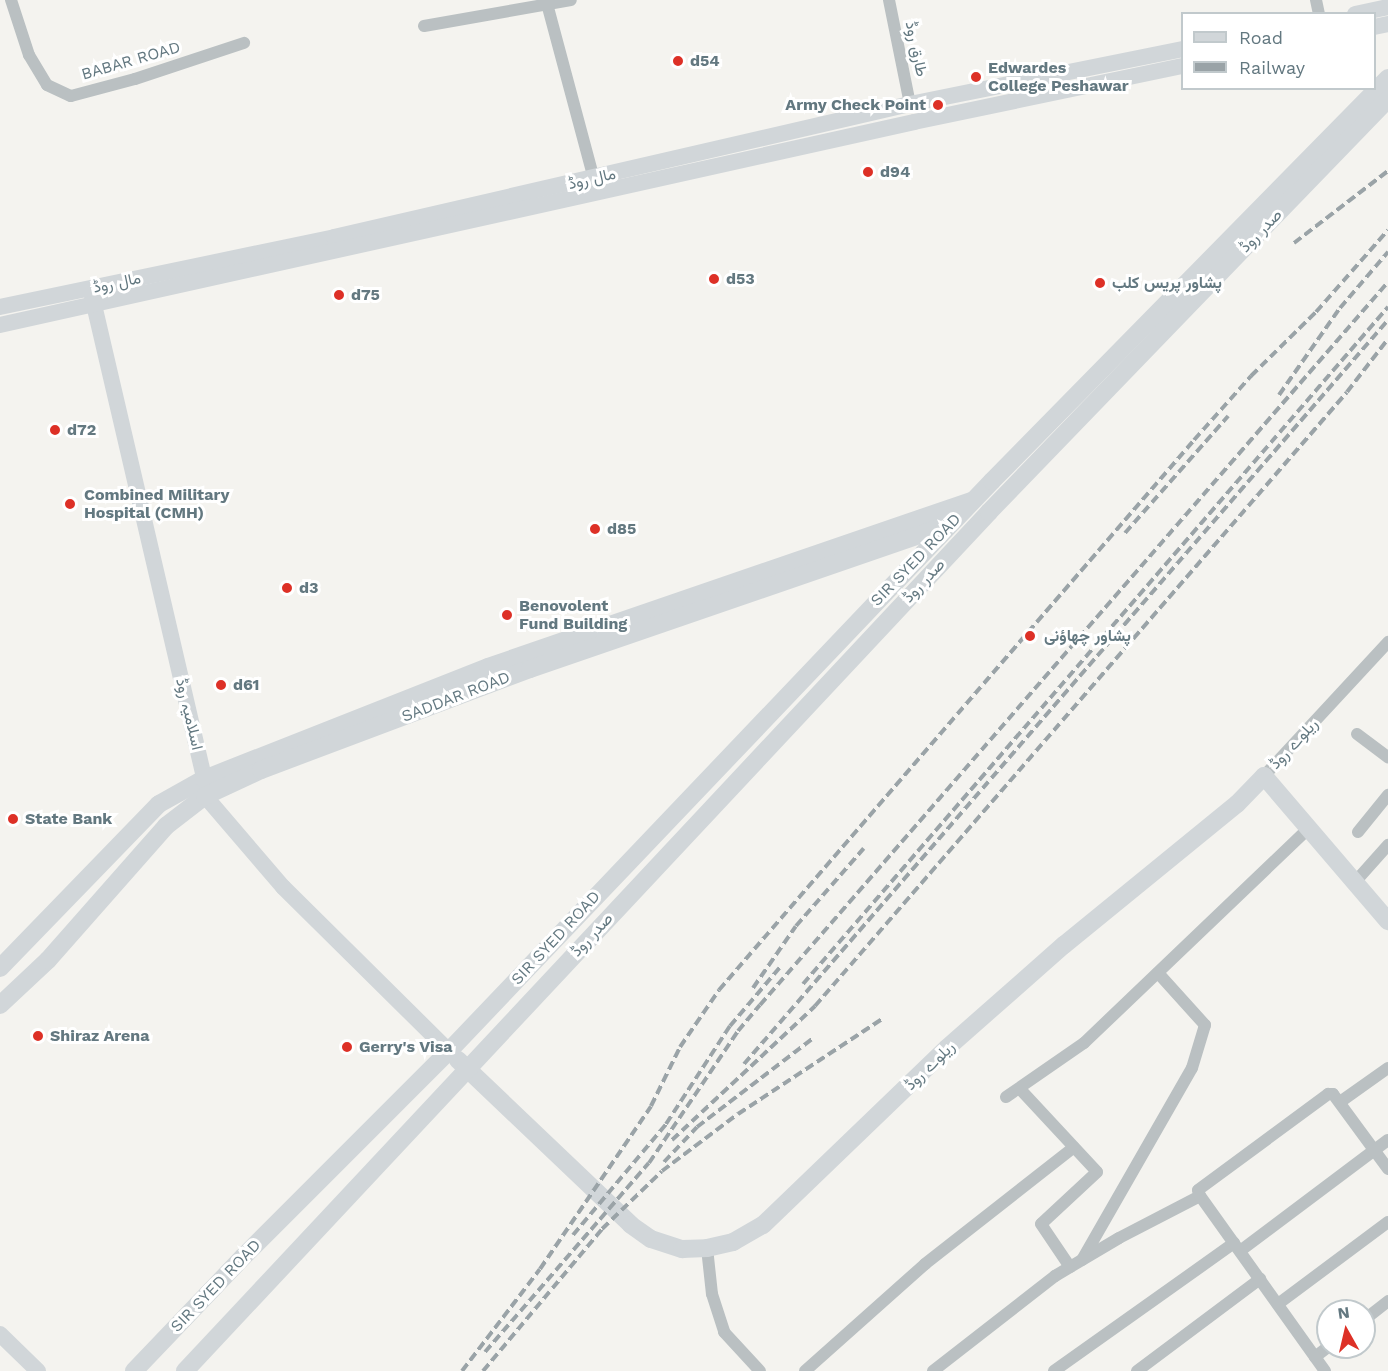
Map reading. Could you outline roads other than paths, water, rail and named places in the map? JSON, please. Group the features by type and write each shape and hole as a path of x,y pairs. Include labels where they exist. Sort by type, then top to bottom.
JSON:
{"main road":[{"path":"1364,12 1388,7"},
{"name":"مال روڈ","path":"336,244 594,179 910,104 1181,49"},
{"name":"مال روڈ","path":"0,325 92,297 1181,66"},
{"name":"صدر روڈ","path":"973,500 1388,78"},
{"name":"صدر روڈ","path":"185,1371 989,512 1388,99"},
{"path":"910,104 914,122"},
{"name":"مال روڈ","path":"0,307 92,297"},
{"name":"اسلامیہ روڈ","path":"92,297 205,788 283,887 449,1051"},
{"name":"SIR SYED ROAD","path":"134,1371 243,1257 449,1051 973,500"},
{"name":"SADDAR ROAD","path":"854,548 973,500"},
{"name":"SADDAR ROAD","path":"0,968 159,804 205,788 488,667 854,548 989,512"},
{"path":"1264,776 1388,921"},
{"name":"ریلوے روڈ","path":"449,1051 562,1162 631,1225 651,1239 682,1249 707,1248 733,1242 763,1225 947,1048 1064,945 1221,818 1264,776"},
{"name":"SADDAR ROAD","path":"0,1005 48,960 166,826 205,788"},
{"path":"0,1334 38,1371"}],"street":[{"name":"BABAR ROAD","path":"11,0 29,55 47,85 71,96 135,79 244,43"},
{"path":"424,26 546,2 571,0"},
{"name":"طارق روڈ","path":"888,0 910,104"},
{"path":"546,2 594,179"},
{"name":"ریلوے روڈ","path":"1264,776 1388,642"},
{"path":"1357,734 1388,758"},
{"path":"1358,832 1388,795"},
{"path":"1006,1097 1084,1043 1309,828"},
{"path":"1355,882 1388,844"},
{"path":"1082,1260 1192,1068 1205,1025 1158,973"},
{"path":"1340,1102 1388,1068"},
{"path":"1020,1089 1097,1172 1041,1224 1070,1267"},
{"path":"1325,1371 1200,1196 1198,1190 1328,1095 1333,1094 1388,1169"},
{"path":"1054,1371 1237,1247 1388,1140"},
{"path":"805,1371 925,1264 1074,1148"},
{"path":"933,1371 1070,1267 1200,1196"},
{"path":"1278,1304 1388,1222"},
{"path":"707,1248 712,1294 724,1332 760,1371"},
{"path":"1137,1371 1260,1279"},
{"path":"1376,1310 1388,1301"}],"railway":[{"path":"1294,243 1388,171"},
{"path":"462,1371 540,1269 651,1106 680,1047 719,990 1194,440 1251,376 1316,312 1388,230"},
{"path":"1279,395 1340,308 1388,252"},
{"path":"485,1352 649,1163 738,1031 1388,282"},
{"path":"803,984 1388,307"},
{"path":"744,1064 1388,320"},
{"path":"672,1140 815,1006 1347,392 1388,339"},
{"path":"1125,533 1228,416"},
{"path":"753,988 796,926 864,848"},
{"path":"573,1235 666,1124 730,1026 782,965"},
{"path":"483,1371 602,1229 662,1171 738,1114 882,1019"},
{"path":"664,1162 697,1127 812,1039"}],"place":[{"name":"d54","path":"678,61"},
{"name":"Edwardes College Peshawar","path":"976,77"},
{"name":"Army Check Point","path":"938,105"},
{"name":"d94","path":"868,172"},
{"name":"d53","path":"714,279"},
{"name":"پشاور پریس کلب","path":"1100,283"},
{"name":"d75","path":"339,295"},
{"name":"d72","path":"55,430"},
{"name":"Combined Military Hospital (CMH)","path":"70,504"},
{"name":"d85","path":"595,529"},
{"name":"d3","path":"287,588"},
{"name":"Benovolent Fund Building","path":"507,615"},
{"name":"پشاور چھاؤنی","path":"1030,636"},
{"name":"d61","path":"221,685"},
{"name":"State Bank","path":"13,819"},
{"name":"Shiraz Arena","path":"38,1036"},
{"name":"Gerry's Visa","path":"347,1047"}]}
